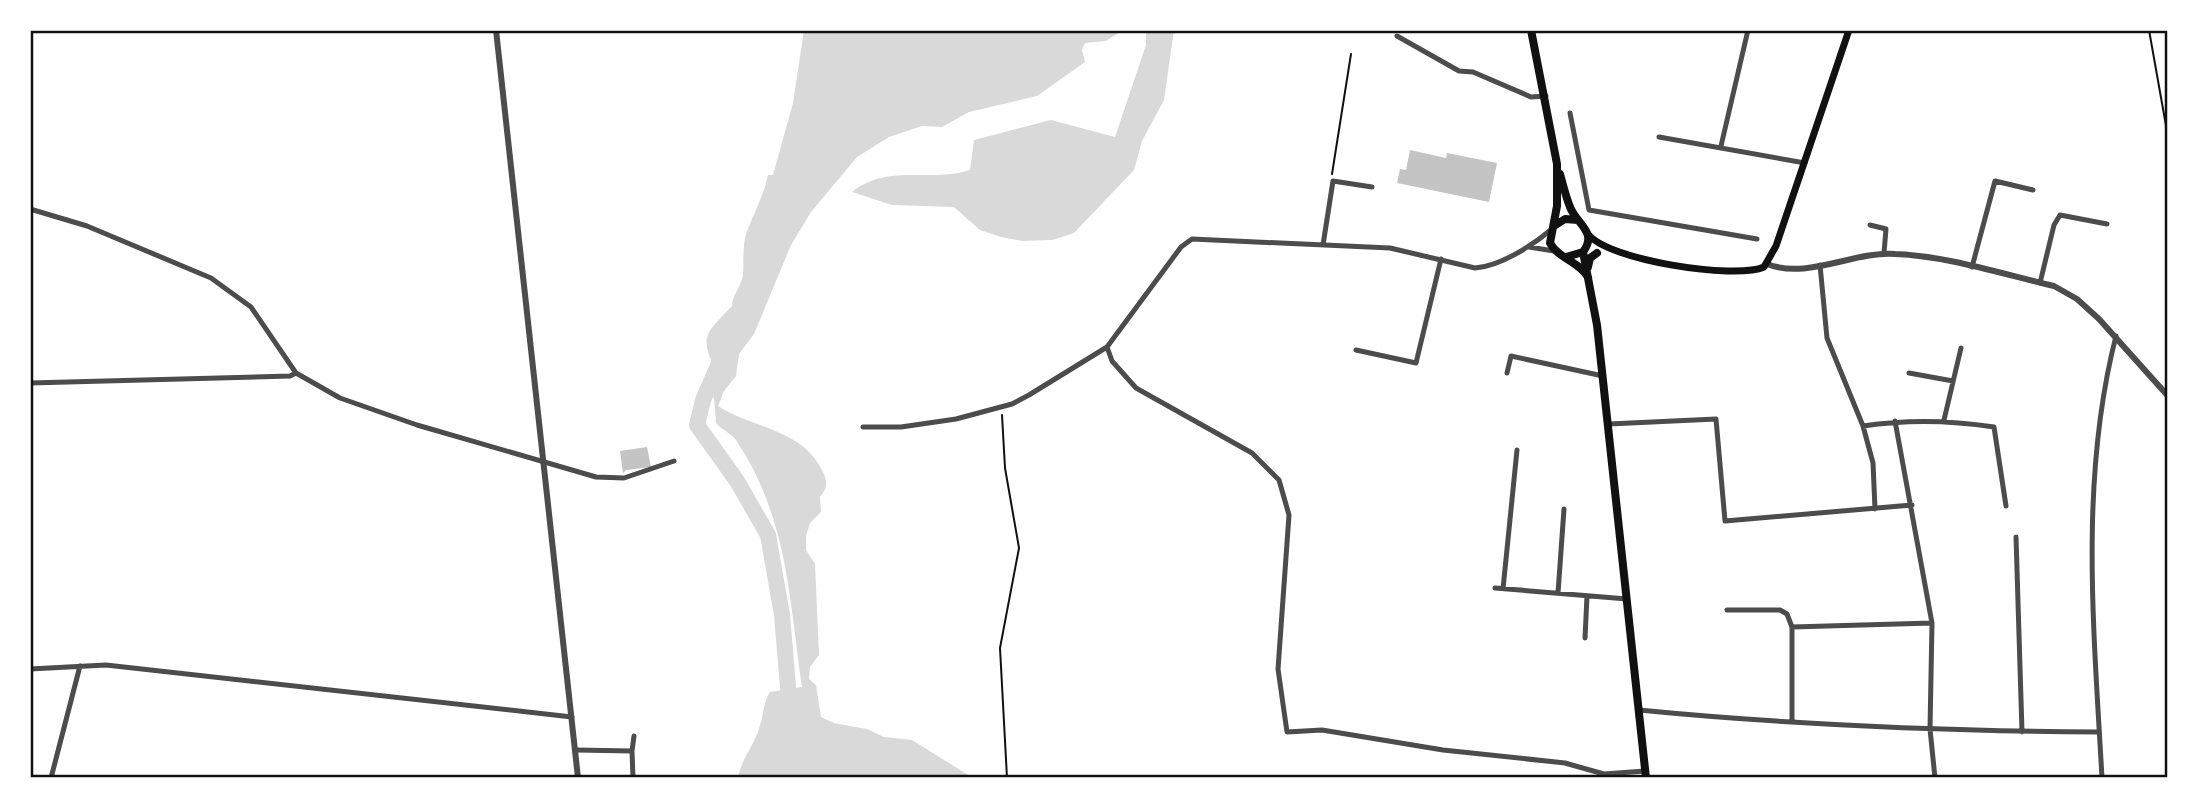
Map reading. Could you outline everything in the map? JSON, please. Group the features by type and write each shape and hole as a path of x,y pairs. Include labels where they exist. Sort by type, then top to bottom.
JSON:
{"main road":[{"path":"1531,30 1558,164 1570,206 1588,234 1598,244 1612,251 1696,268 1750,270 1767,264 1805,163 1849,30"},
{"path":"1558,164 1550,239 1556,252 1577,263 1588,277"},
{"path":"1553,227 1565,219 1578,220"},
{"path":"1588,234 1583,252 1588,267"},
{"path":"1566,257 1583,252 1612,251"},
{"path":"1597,253 1590,258 1588,277 1604,376 1646,775"}],"street":[{"path":"496,30 579,778"},
{"path":"1721,146 1748,30"},
{"path":"1397,36 1459,71 1473,72 1531,97 1546,96"},
{"path":"1570,113 1589,210 1758,239"},
{"path":"1659,136 1805,163"},
{"path":"1322,245 1333,181 1372,187"},
{"path":"1972,267 1995,181 2033,190"},
{"path":"30,209 87,226 211,278 251,307 296,373 351,402 596,477 624,478 674,461"},
{"path":"2040,283 2054,225 2060,215 2107,224"},
{"path":"1870,225 1886,229 1884,253"},
{"path":"863,427 901,427 956,419 1002,407 1029,395 1107,347 1181,247 1192,239 1390,248 1481,268 1526,247 1553,227"},
{"path":"1526,247 1556,252"},
{"path":"1767,264 1779,268 1820,265 1884,253 1972,267 2040,283 2077,299 2116,336 2168,396"},
{"path":"1356,350 1416,363 1441,259"},
{"path":"1820,265 1831,354 1863,426 1873,463 1875,509"},
{"path":"2102,778 2092,481 2104,388 2116,336"},
{"path":"1107,347 1112,361 1136,388 1252,453 1279,480 1289,515 1278,669 1287,732 1322,730 1443,750 1565,763 1604,774 1646,775"},
{"path":"1944,420 1961,348"},
{"path":"1507,373 1511,356 1604,376"},
{"path":"30,383 290,376 296,373"},
{"path":"1909,373 1953,381"},
{"path":"1609,424 1716,419 1725,521 1912,505"},
{"path":"1863,426 1895,421 1944,420 1994,427 2006,506"},
{"path":"1895,421 1932,622 1930,729 1935,778"},
{"path":"1503,589 1517,450"},
{"path":"1558,593 1564,509"},
{"path":"2016,537 2022,732"},
{"path":"1495,588 1626,599"},
{"path":"1585,638 1587,596"},
{"path":"1727,610 1780,610 1787,614 1792,627 1792,722"},
{"path":"1792,627 1932,622"},
{"path":"51,778 80,666"},
{"path":"30,669 120,666 572,717"},
{"path":"1639,710 1930,729 2099,732"},
{"path":"633,778 634,736"},
{"path":"576,750 632,751"}],"path":[{"path":"2149,30 2168,138"},
{"path":"1333,181 1351,54"},
{"path":"1002,407 1005,468 1019,548 1000,648 1007,778"}],"shaded area":[{"path":"804,30 1123,30 1106,41 1085,43 1082,50 1085,62 1037,96 969,112 942,127 922,126 889,137 857,157 811,212 791,245 754,334 739,354 736,376 724,391 718,406 790,438 814,458 825,476 826,485 820,497 821,512 810,523 806,536 806,550 815,564 819,655 810,667 809,679 816,685 821,717 834,723 867,729 884,737 912,740 973,778 738,778 742,763 758,732 770,692 802,687 784,559 766,499 736,440 716,423 714,398 702,390 705,380 716,371 707,349 708,335 716,322 732,306 743,275 747,231 768,175 773,175 793,103"},
{"path":"1146,30 1174,30 1164,100 1142,141 1134,170 1074,233 1052,240 1022,241 980,230 954,207 892,205 852,192 880,178 939,175 970,170 974,140 1051,120 1115,137 1146,45"}],"building":[{"path":"1410,150 1446,158 1447,153 1497,163 1489,202 1397,183 1400,169 1406,170"},
{"path":"647,447 651,467 626,470 623,473 620,451"}],"waterway":[{"path":"724,352 703,400 697,425 737,481 768,535 782,615 790,711"}]}
